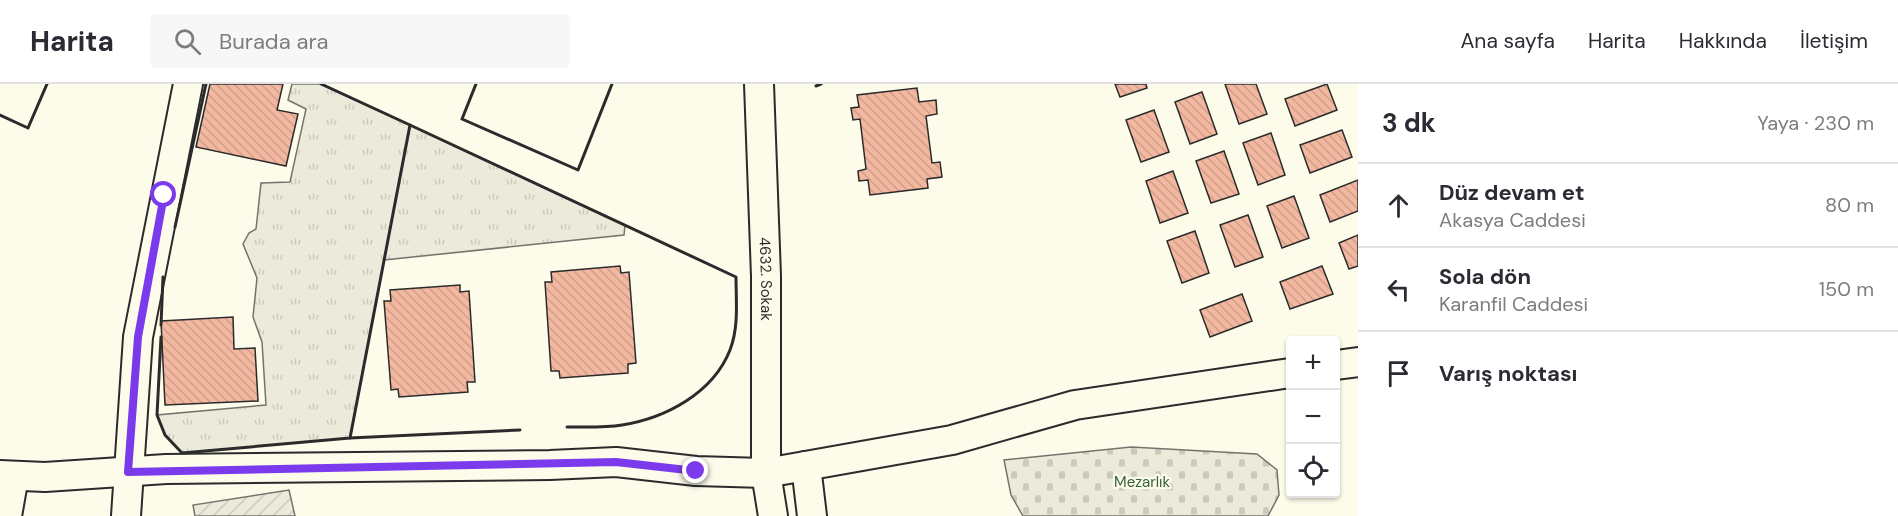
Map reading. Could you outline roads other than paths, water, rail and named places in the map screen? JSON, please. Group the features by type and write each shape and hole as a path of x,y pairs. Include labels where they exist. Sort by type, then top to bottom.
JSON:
{"street":[{"path":"126,516 138,337 157,226 188,84"},
{"name":"4632. Sokak","path":"759,84 766,276 766,473 773,516"},
{"path":"1340,364 1358,362"},
{"path":"7,516 7,475 45,477 128,472 616,462 696,471 766,473 952,441 1075,405 1286,374"},
{"path":"806,466 812,516"}],"park label":[{"name":"Mezarlık","path":"1142,482"}]}
